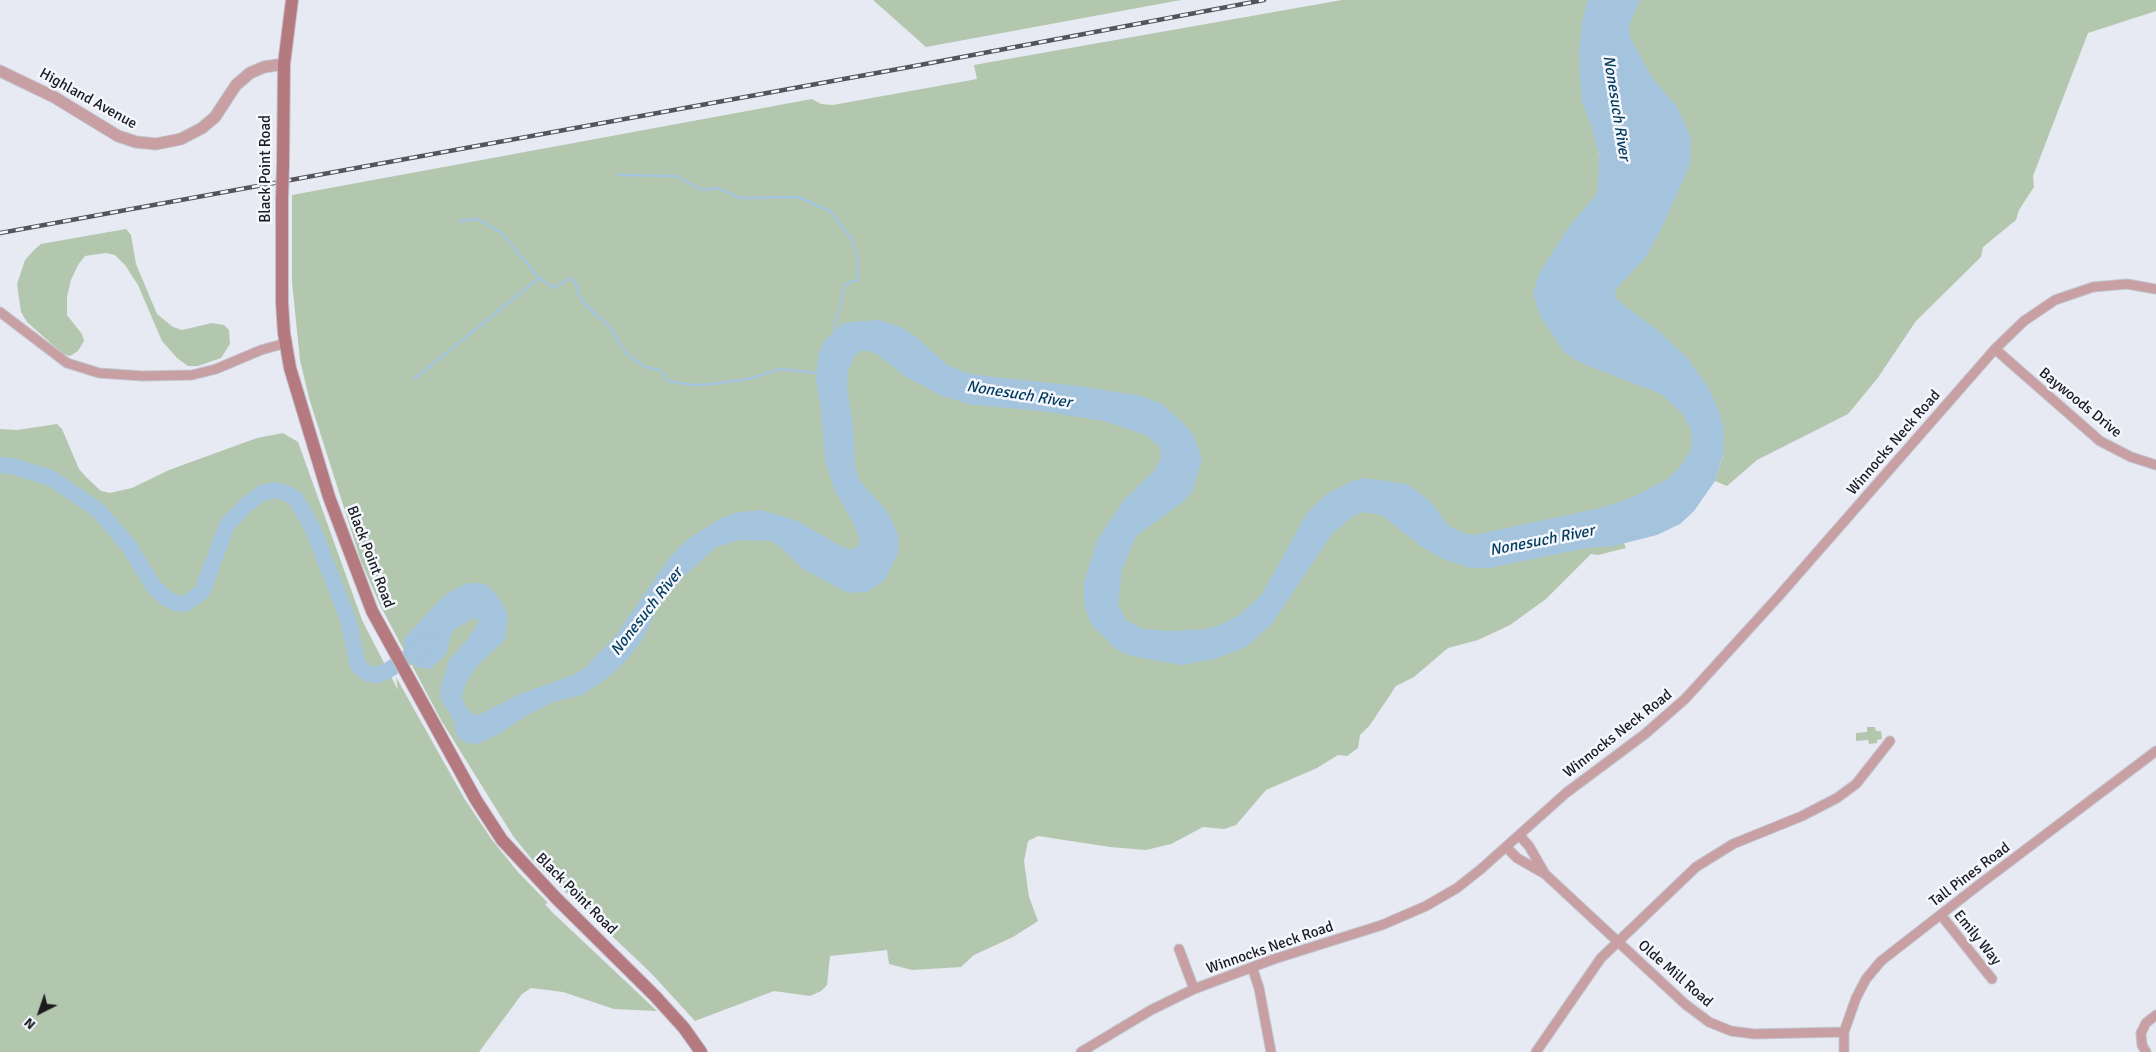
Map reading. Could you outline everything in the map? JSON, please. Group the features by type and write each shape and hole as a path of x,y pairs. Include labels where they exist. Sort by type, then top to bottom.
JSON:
{"main road":[{"name":"Black Point Road","path":"292,0 284,64 282,293 286,343 299,400 342,535 365,597 476,800 502,840 537,879 655,996 684,1028 701,1052"}],"street":[{"name":"Highland Avenue","path":"0,71 54,97 118,136 136,142 156,144 180,139 202,128 215,117 236,85 250,73 264,67 284,64"},
{"name":"Winnocks Neck Road","path":"1082,1052 1145,1014 1194,989 1252,967 1361,933 1419,910 1463,884 1572,788 1645,734 1685,699 1778,598 1995,350 2032,315 2072,292 2110,284 2156,289"},
{"path":"0,312 67,363 99,373 143,376 192,375 216,369 261,350 286,343"},
{"name":"Baywoods Drive","path":"1995,350 2100,441 2131,457 2156,465"},
{"path":"1536,1052 1586,978 1617,942 1704,860 1733,844 1816,810 1846,793 1860,780 1890,741"},
{"name":"Tall Pines Road","path":"1844,1052 1844,1032 1856,998 1873,970 1906,940 2156,751"},
{"name":"Olde Mill Road","path":"1519,835 1529,846 1545,874"},
{"name":"Olde Mill Road","path":"1506,847 1517,858 1545,874 1685,1004 1718,1026 1754,1034 1844,1032"},
{"name":"Emily Way","path":"1941,915 1992,979"},
{"path":"1179,949 1194,989"},
{"path":"1252,967 1259,988 1271,1052"},
{"path":"2146,1052 2141,1041 2142,1029 2156,1015"}],"green space":[{"path":"873,0 1181,0 926,47"},
{"path":"1342,0 1589,0 1602,190 1578,223 1660,391 1691,419 1695,454 1655,491 1609,508 1626,548 1598,555 1591,554 1546,599 1510,625 1478,640 1448,648 1414,677 1396,686 1370,725 1360,735 1358,748 1347,756 1338,755 1317,768 1266,790 1236,825 1224,829 1203,827 1171,844 1146,850 1110,847 1038,836 1028,841 1024,861 1029,897 1038,921 1013,937 974,955 961,967 912,970 889,964 887,950 830,956 827,985 821,991 810,996 774,991 695,1021 651,973 534,862 513,836 441,720 380,605 361,561 309,398 300,360 292,282 292,195 812,99 821,104 833,105 977,79 974,65"},
{"path":"1639,0 2156,0 2156,11 2088,33 2033,176 2034,187 2019,210 2016,220 1983,247 1981,257 1916,321 1877,379 1848,414 1757,460 1727,486 1715,481 1723,455 1617,306 1612,292 1665,94 1648,74 1629,36 1628,28"},
{"path":"126,229 131,235 136,264 157,314 173,327 182,330 212,323 224,325 229,330 230,344 221,358 198,366 188,366 177,358 162,341 138,285 125,265 115,255 106,253 85,256 78,265 71,280 67,297 67,315 82,334 84,341 78,351 70,356 63,354 27,322 21,312 17,284 25,260 35,249 41,244"},
{"path":"57,424 62,429 79,469 101,491 110,493 132,488 169,470 257,438 283,433 298,442 362,620 398,690 396,677 464,798 492,840 518,872 548,903 545,904 552,912 657,1011 614,1009 563,992 531,988 522,994 479,1052 0,1052 0,429 17,430"},
{"path":"1867,727 1875,727 1876,731 1881,731 1882,739 1877,740 1877,743 1869,744 1868,740 1856,741 1856,733 1867,732"}],"water":[{"path":"1588,0 1640,0 1629,26 1630,37 1651,76 1678,108 1691,138 1690,164 1663,226 1646,257 1615,290 1616,298 1660,332 1688,359 1708,387 1719,411 1724,431 1723,455 1715,481 1694,511 1680,524 1657,535 1613,546 1587,548 1489,568 1471,568 1443,559 1422,547 1381,515 1362,512 1351,518 1332,534 1271,625 1246,647 1215,659 1181,665 1132,656 1117,650 1091,624 1084,605 1084,583 1097,540 1124,500 1155,470 1161,458 1160,447 1146,435 1103,421 1041,411 973,405 942,396 906,377 877,354 863,350 854,356 848,372 847,386 853,426 855,466 859,480 887,511 898,534 898,554 884,581 867,592 848,593 803,569 779,546 771,541 740,540 716,547 682,578 659,606 641,642 624,663 605,680 582,695 553,702 524,717 499,734 477,744 466,743 457,737 454,721 441,700 440,690 449,660 468,639 479,621 474,618 452,631 446,655 429,669 416,667 404,645 404,639 430,610 444,596 455,589 468,583 481,583 490,587 503,604 508,617 505,640 479,664 468,679 463,691 462,699 467,709 476,716 520,694 573,675 585,668 617,634 670,557 688,539 720,519 734,513 761,510 798,521 844,548 853,549 857,547 860,541 855,526 834,489 825,460 821,409 816,379 818,355 825,340 844,323 879,320 901,327 916,337 946,364 964,372 1142,396 1162,404 1184,424 1193,434 1202,458 1193,491 1184,501 1136,536 1122,569 1118,604 1126,620 1143,629 1171,631 1205,629 1218,626 1241,614 1262,594 1307,513 1328,493 1352,481 1364,478 1407,484 1429,500 1449,526 1463,533 1474,535 1600,508 1631,498 1668,479 1680,467 1691,449 1692,432 1683,414 1661,394 1581,363 1564,352 1540,316 1533,294 1539,273 1571,224 1596,195 1598,189 1599,155 1592,128 1582,102 1580,78 1579,53 1582,22"}],"waterway":[{"path":"617,175 675,176 703,190 718,188 740,198 798,197 830,211 852,239 857,258 858,280 845,284 834,330"},
{"path":"459,221 477,219 502,233 539,278 554,288 570,278 576,283 578,294 587,306 608,325 627,354 645,367 660,370 668,381 692,385 712,384 748,379 780,369 815,373"},
{"path":"414,379 539,278"},
{"name":"Nonesuch River","path":"0,465 12,466 51,478 98,510 128,545 154,587 175,603 185,604 202,592 227,525 245,506 262,493 275,490 286,493 296,499 312,527 348,619 358,666 368,674 377,675 387,671 410,656 426,640"}],"railway":[{"path":"0,233 904,68 1264,0"}]}
